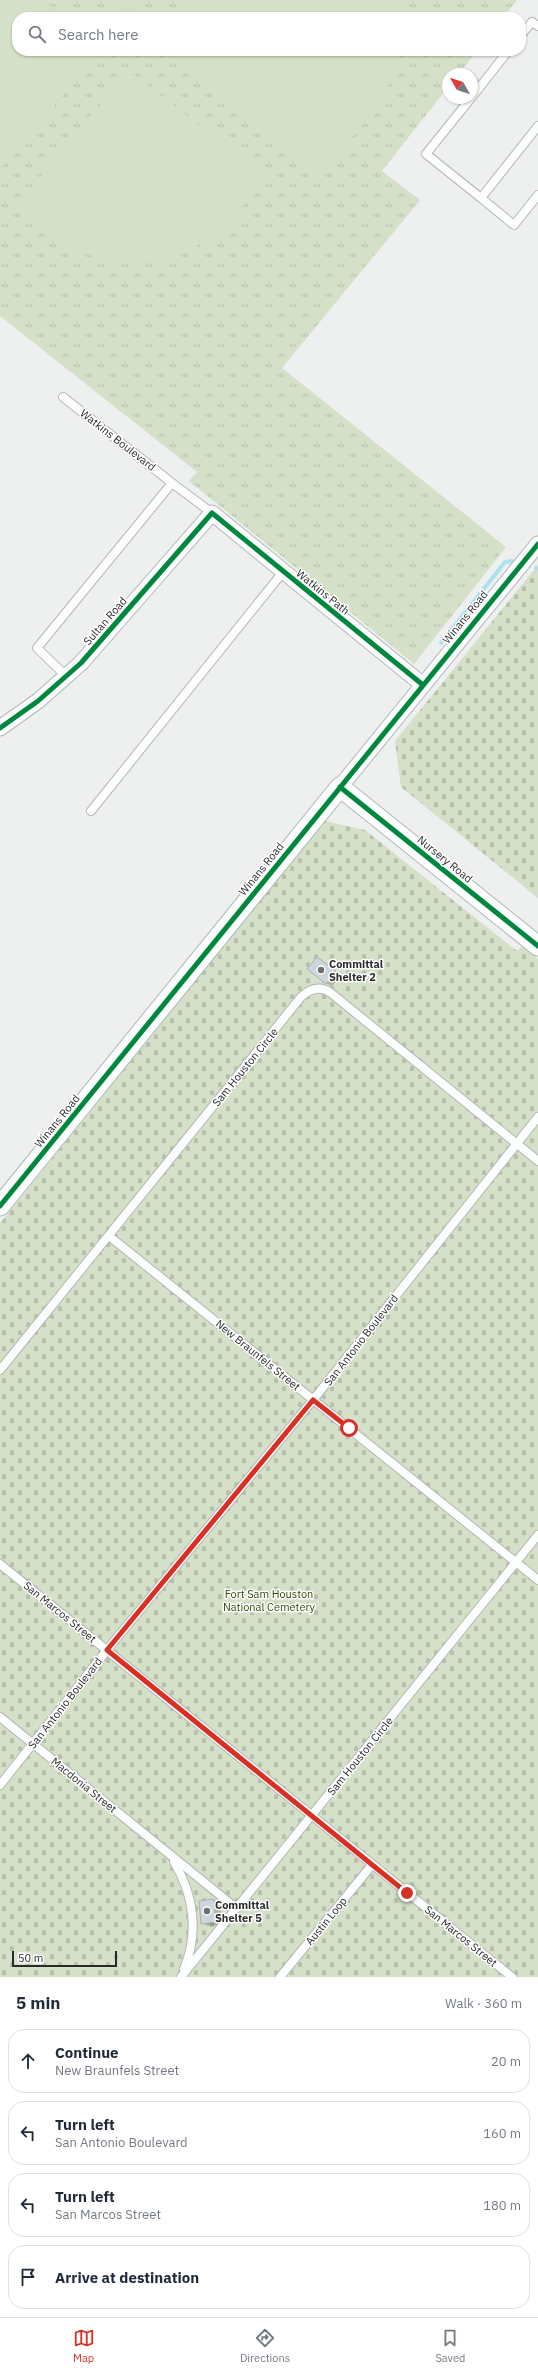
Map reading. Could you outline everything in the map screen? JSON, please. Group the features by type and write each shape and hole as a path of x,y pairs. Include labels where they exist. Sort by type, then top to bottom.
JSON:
{"street":[{"name":"Watkins Path","path":"212,513 423,685"},
{"name":"Sultan Road","path":"0,728 38,700 86,658 212,513"},
{"name":"Winans Road","path":"0,1206 538,544"},
{"name":"Nursery Road","path":"340,788 538,946"}],"lane":[{"path":"526,29 532,22 538,26"},
{"path":"478,88 504,56"},
{"path":"465,104 426,154 514,225 538,195"},
{"path":"481,198 538,126"},
{"name":"Watkins Boulevard","path":"63,398 212,513"},
{"path":"66,676 37,648 172,483"},
{"path":"91,812 283,572"},
{"name":"Sam Houston Circle","path":"0,1370 301,997 315,988 324,989 331,993 538,1160"},
{"name":"San Antonio Boulevard","path":"0,1785 107,1650 313,1400 538,1117"},
{"name":"New Braunfels Street","path":"109,1236 538,1580"},
{"name":"Sam Houston Circle","path":"180,1977 538,1535"},
{"name":"San Marcos Street","path":"0,1564 512,1977"},
{"name":"Macdonia Street","path":"0,1718 236,1908"},
{"name":"Macdonia Street","path":"167,1853 185,1880 193,1917 191,1947 180,1977"},
{"name":"Austin Loop","path":"280,1977 372,1865"}],"green space":[{"path":"0,0 517,0 507,12 12,12 12,56 473,56 464,68 442,68 442,95 382,171 420,200 282,368 506,547 414,664 189,481 197,472 0,316"},
{"path":"0,0 43,0 58,12 12,12 12,56 95,56 0,170"},
{"path":"104,0 142,0 134,9 119,12"},
{"path":"186,0 405,0 408,8 408,12 176,12"},
{"path":"172,56 400,56 396,69 379,101 368,117 321,175"},
{"path":"134,75 263,174 235,217 213,235 196,246 177,255 157,261 137,264 117,263 96,258 77,248 20,202 124,76"},
{"path":"538,565 538,898 401,787 395,741"},
{"name":"Fort Sam Houston National Cemetery","path":"325,821 365,830 517,951 522,946 538,959 538,1977 0,1977 0,1223"}],"building":[{"name":"Committal Shelter 2","path":"317,957 336,971 326,984 307,969"},
{"name":"Committal Shelter 5","path":"214,1899 216,1922 201,1924 199,1901"}],"waterway":[{"path":"441,643 505,562 512,561"}],"cycle path":[{"path":"0,728 38,701 81,663 212,513 423,685"},
{"path":"0,1206 538,544"},
{"path":"340,787 538,946"}],"place":[{"name":"Committal Shelter 2","path":"321,970"},
{"name":"Committal Shelter 5","path":"207,1911"}],"route":[{"path":"349,1428 313,1400 107,1650 407,1893"}]}
